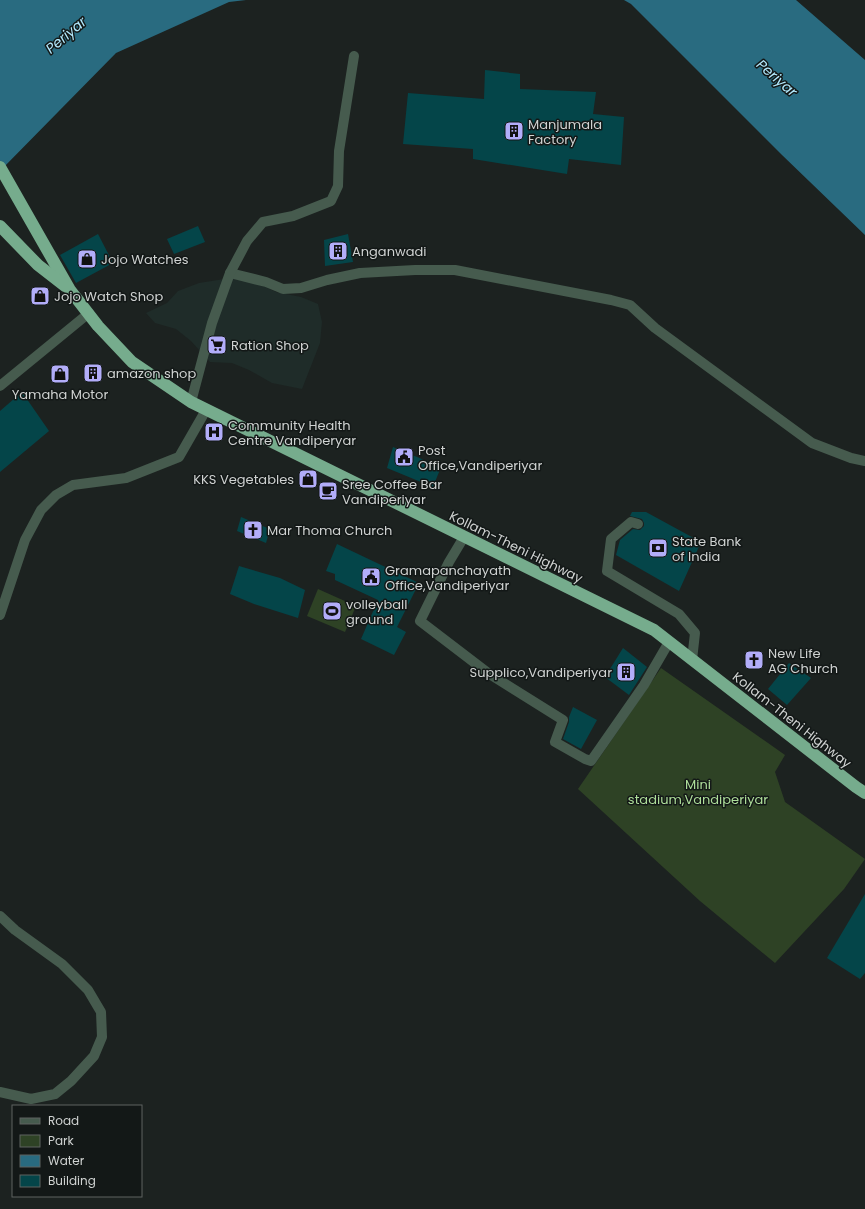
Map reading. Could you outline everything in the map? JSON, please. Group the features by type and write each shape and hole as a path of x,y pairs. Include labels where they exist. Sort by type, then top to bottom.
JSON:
{"highway":[{"path":"0,167 70,290"},
{"path":"1,227 38,264 70,290"},
{"name":"Kollam-Theni Highway","path":"70,290 98,326 132,362 191,402 377,497 442,528 464,536 654,630 856,788 865,792"}],"street":[{"path":"191,402 212,323 230,273 247,241 263,222 293,216 331,201 338,186 340,151 354,56"},
{"path":"230,273 266,282 283,289 301,288 327,280 360,273 415,270 455,270 630,305 654,328 812,443 851,458 865,461"},
{"path":"0,386 89,313"},
{"path":"0,616 25,540 41,510 56,495 73,485 126,478 178,456 206,410"},
{"path":"638,524 631,522 611,539 606,571 679,614 695,633 692,660"},
{"path":"464,536 449,562 420,621 488,673 563,720 554,742 585,759 591,761 644,685 669,642"},
{"path":"0,916 15,930 62,964 88,990 101,1012 102,1036 94,1056 71,1081 55,1094 32,1099 0,1092"}],"shaded area":[{"path":"243,276 276,292 301,297 318,304 322,322 320,343 302,389 272,383 249,370 232,363 210,362 191,341 176,329 155,323 146,313 167,303 178,291 199,283"}],"green space":[{"name":"volleyball ground","path":"318,589 356,606 345,632 307,616"},
{"name":"Mini stadium,Vandiperiyar","path":"661,668 785,755 775,772 785,802 865,859 844,889 775,963 700,901 578,789"}],"water":[{"name":"Periyar","path":"0,0 246,0 229,2 116,53 0,171"},
{"name":"Periyar","path":"624,0 796,0 865,60 865,235 782,155 631,4"}],"building":[{"name":"Manjumala Factory","path":"485,70 520,74 520,89 596,92 593,114 624,117 621,165 569,159 567,174 473,159 473,149 403,144 408,93 484,99"},
{"path":"198,226 205,242 174,254 167,239"},
{"name":"Jojo Watches","path":"98,234 113,263 76,283 60,255"},
{"name":"Anganwadi","path":"348,234 353,262 325,266 324,240"},
{"path":"22,392 49,431 0,472 0,411"},
{"name":"Post Office,Vandiperiyar","path":"393,447 441,467 433,487 387,468"},
{"name":"State Bank of India","path":"632,512 646,512 701,542 679,591 616,555 620,540 633,529 640,530 644,526 642,519 630,516"},
{"name":"Mar Thoma Church","path":"241,517 270,529 266,543 237,531"},
{"name":"Gramapanchayath Office,Vandiperiyar","path":"337,544 419,583 397,627 406,632 394,655 361,639 378,600 335,580 335,574 326,571"},
{"path":"239,566 280,578 305,590 298,618 254,604 230,594"},
{"name":"Supplico,Vandiperiyar","path":"623,648 647,667 629,695 605,677"},
{"path":"789,663 811,678 787,705 768,689"},
{"path":"573,707 597,720 581,749 563,739"},
{"path":"865,894 865,973 860,979 827,958"}],"place":[{"name":"Manjumala Factory","path":"514,131"},
{"name":"Anganwadi","path":"338,251"},
{"name":"Jojo Watches","path":"87,259"},
{"name":"Jojo Watch Shop","path":"40,296"},
{"name":"Ration Shop","path":"217,345"},
{"name":"amazon shop","path":"93,373"},
{"name":"Yamaha Motor","path":"60,374"},
{"name":"Community Health Centre Vandiperyar","path":"214,432"},
{"name":"Post Office,Vandiperiyar","path":"404,457"},
{"name":"KKS Vegetables","path":"308,479"},
{"name":"Sree Coffee Bar Vandiperiyar","path":"328,491"},
{"name":"Mar Thoma Church","path":"253,530"},
{"name":"State Bank of India","path":"658,548"},
{"name":"Gramapanchayath Office,Vandiperiyar","path":"371,577"},
{"name":"volleyball ground","path":"332,611"},
{"name":"New Life AG Church","path":"754,660"},
{"name":"Supplico,Vandiperiyar","path":"626,672"}]}
